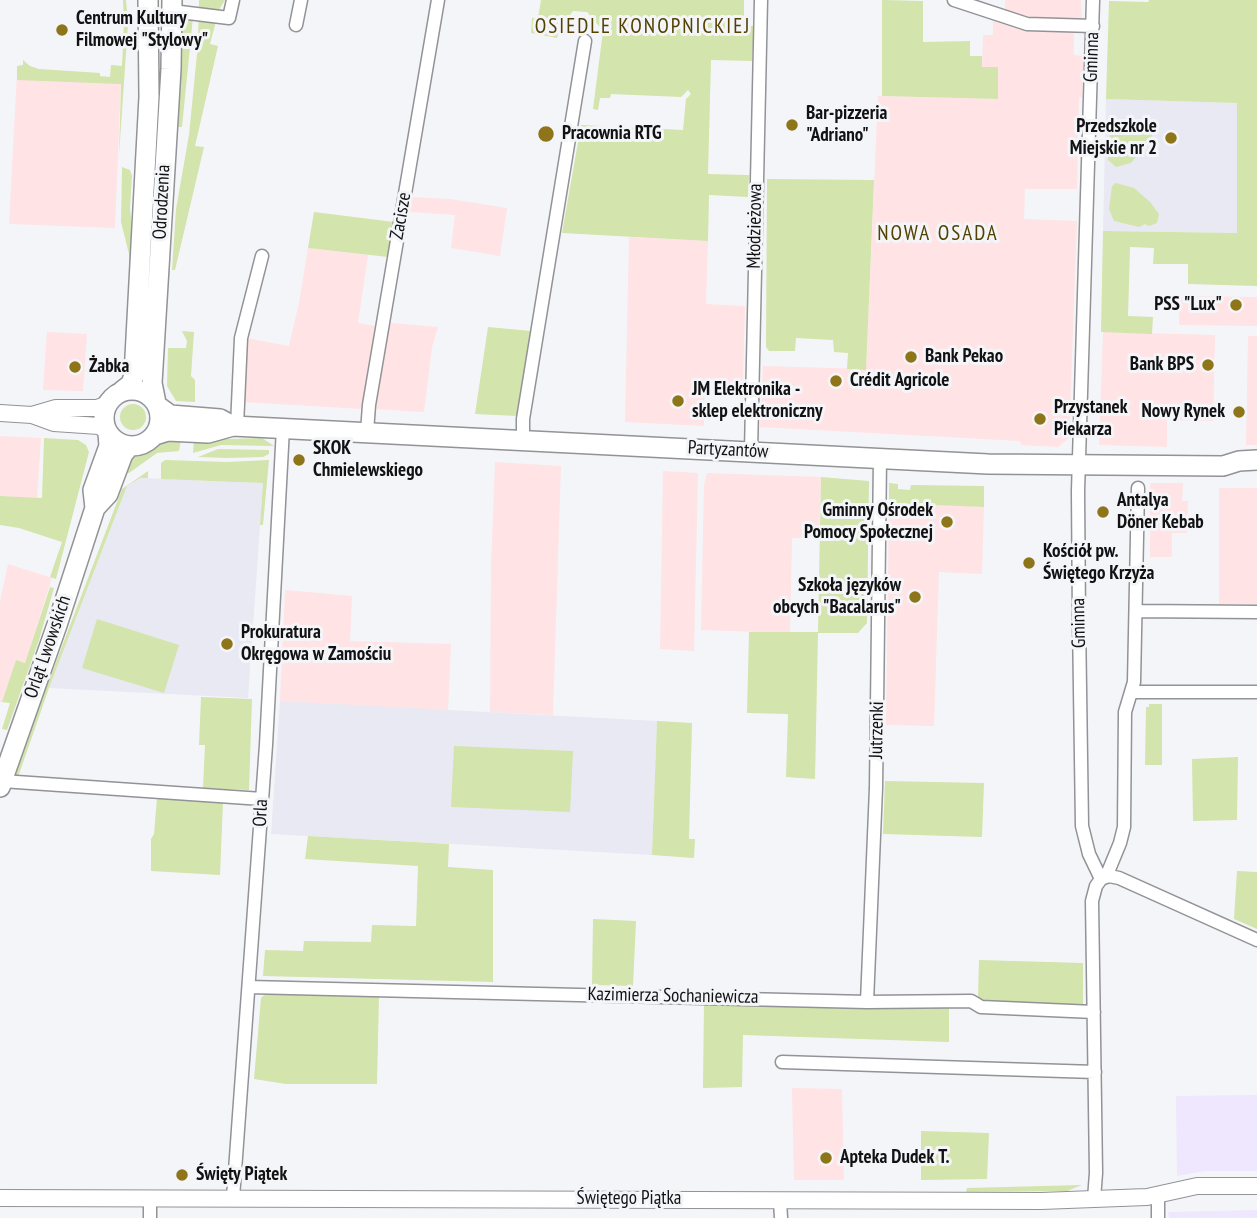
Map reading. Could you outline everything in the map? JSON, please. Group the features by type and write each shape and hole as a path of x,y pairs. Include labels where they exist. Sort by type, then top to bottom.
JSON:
{"main road":[{"name":"Odrodzenia","path":"115,398 131,384 134,375 148,107 148,0"},
{"name":"Odrodzenia","path":"158,405 152,383 171,69 172,6"},
{"path":"131,390 144,392 158,405 161,419 155,435 144,444 130,446 117,442 108,432 104,417 115,398 131,390"},
{"name":"Partyzantów","path":"158,405 170,415 220,419 235,426"},
{"name":"Partyzantów","path":"155,435 168,431 208,433 235,426 880,458 1080,465 1223,466 1233,462 1257,460"},
{"name":"Orląt Lwowskich","path":"1,784 95,508 93,490 109,446 108,432"},
{"name":"Orląt Lwowskich","path":"95,508 108,494 123,454 130,446"},
{"name":"Partyzantów","path":"1223,466 1234,471 1257,473"}],"street":[{"path":"172,6 229,18 233,0"},
{"path":"296,25 301,0"},
{"name":"Zacisze","path":"367,432 369,405 438,0"},
{"name":"Młodzieżowa","path":"751,451 761,0"},
{"path":"954,0 1027,24 1093,26"},
{"name":"Gminna","path":"1093,0 1080,465 1079,608 1082,826 1092,862 1103,878"},
{"path":"523,440 528,391 585,41"},
{"path":"235,426 241,338 262,256"},
{"path":"0,414 32,415 56,408 97,408 115,398"},
{"path":"32,415 54,424 99,426 108,432"},
{"name":"Orla","path":"233,1198 262,799 283,428"},
{"name":"Jutrzenki","path":"867,1002 876,761 880,458"},
{"path":"1094,1199 1096,1173 1092,901 1096,886 1103,878 1122,839 1125,808 1125,712 1132,692 1136,611 1138,488"},
{"path":"1136,611 1257,612"},
{"path":"1132,692 1257,692"},
{"path":"1,784 262,799"},
{"path":"1103,878 1130,883 1257,940"},
{"name":"Kazimierza Sochaniewicza","path":"249,986 867,1002 971,1001 981,1007 1094,1012"},
{"path":"782,1062 1095,1072"},
{"name":"Świętego Piątka","path":"0,1198 1094,1199 1158,1195 1192,1186 1257,1186"},
{"path":"1158,1195 1158,1218"},
{"path":"150,1198 150,1218"},
{"path":"780,1200 781,1218"}],"shaded area":[{"path":"1005,0 1081,0 1082,19 1026,19 1005,10"},
{"path":"993,21 1021,30 1074,31 1074,55 1084,56 1082,97 1079,97 1077,189 1025,189 1024,219 1077,221 1069,438 1058,447 1021,445 1020,441 760,427 763,366 866,369 878,96 997,99 982,67 983,35 993,35"},
{"path":"17,73 121,78 115,228 9,224"},
{"name":"Przedszkole Miejskie nr 2","path":"1106,99 1237,103 1237,233 1103,231"},
{"path":"411,197 450,199 507,208 500,256 451,248 455,215 409,212"},
{"path":"629,237 708,241 706,304 745,306 743,383 705,381 704,426 625,422"},
{"path":"308,248 368,255 358,323 375,326 362,409 243,402 246,338 289,346"},
{"path":"1179,296 1257,297 1257,326 1179,325"},
{"path":"390,323 438,327 432,347 424,412 375,409"},
{"path":"47,332 87,334 83,391 43,390"},
{"path":"1103,332 1215,335 1213,421 1167,420 1167,447 1099,445"},
{"path":"1248,336 1257,336 1257,445 1246,445"},
{"path":"0,436 41,438 37,498 0,496"},
{"path":"495,462 561,466 553,715 490,712"},
{"path":"663,471 698,473 694,651 660,649"},
{"path":"707,473 821,477 819,538 792,538 790,633 701,630 704,485"},
{"path":"140,478 263,483 248,698 49,688 127,486"},
{"path":"1150,483 1183,483 1182,501 1188,501 1187,533 1172,533 1172,557 1150,557"},
{"path":"1219,488 1257,488 1257,604 1219,604"},
{"path":"889,503 984,507 982,574 939,572 934,726 886,725"},
{"path":"8,564 52,578 25,663 16,660 0,702 0,601"},
{"path":"285,590 352,596 350,641 451,644 448,711 280,701"},
{"path":"280,701 657,721 652,855 271,834"},
{"path":"792,1088 842,1089 844,1180 794,1180"},
{"path":"1257,1095 1257,1171 1204,1171 1177,1176 1176,1096"},
{"path":"1257,1210 1257,1218 1169,1218 1168,1212"}],"green space":[{"path":"123,0 126,0 128,24 119,155 121,84 17,80 17,66 23,65 23,60 39,69 100,73 100,76 110,77 111,65 122,66"},
{"path":"199,0 225,0 219,10 210,44 218,46 195,146 204,147 175,270 172,270 176,209 189,135 198,44"},
{"path":"541,0 744,0 744,25 754,26 752,61 711,60 708,174 749,175 748,197 709,195 708,241 562,233 581,125 683,130 686,99 691,94 688,90 681,97 611,94 610,98 600,98 598,110 593,109 603,31 587,12 573,11 557,38 531,33 532,18 538,18"},
{"path":"882,0 923,1 923,42 970,41 970,56 982,56 982,67 998,67 998,99 882,96"},
{"path":"1257,0 1257,286 1188,284 1188,264 1153,264 1154,248 1130,247 1128,316 1153,317 1152,334 1101,332 1103,231 1237,233 1237,103 1106,99 1109,1"},
{"path":"193,17 182,127 178,127 182,24"},
{"path":"1115,122 1152,124 1154,133 1131,163 1116,167 1108,160 1109,139 1111,128"},
{"path":"122,167 130,170 132,176 130,208 134,253 133,275 129,278 129,254 121,222"},
{"path":"767,179 874,180 866,370 847,369 848,353 834,352 833,340 796,338 795,351 769,351 766,347"},
{"path":"1116,183 1134,188 1150,202 1159,214 1157,223 1139,227 1114,221 1109,209 1112,186"},
{"path":"314,212 394,222 388,257 308,248"},
{"path":"488,327 531,331 518,416 475,414"},
{"path":"182,331 194,332 191,376 195,380 195,402 176,401 167,386 168,348 186,348 187,341"},
{"path":"133,404 142,408 146,417 142,426 133,430 124,426 120,417 124,408"},
{"path":"44,438 78,440 86,445 89,452 56,579 50,577 62,542 19,528 0,525 0,496 42,498"},
{"path":"262,438 274,446 221,445 193,453 194,440"},
{"path":"181,439 179,451 157,453 129,473 123,473 136,455 163,441"},
{"path":"218,449 269,450 269,454 263,457 198,457"},
{"path":"165,460 269,460 263,525 260,525 263,483 161,479 161,463"},
{"path":"148,471 148,478 140,478 127,486 49,688 18,777 15,776 122,489"},
{"path":"821,477 869,481 867,623 858,633 818,633 815,779 786,777 788,714 747,713 749,632 818,632"},
{"path":"889,483 898,484 898,489 910,490 911,485 984,486 984,507 889,503"},
{"path":"50,587 54,588 39,640 7,730 2,729 10,703 2,702 16,660 25,663"},
{"path":"97,619 179,645 164,693 82,668"},
{"path":"201,697 252,699 249,790 203,788 205,745 199,745"},
{"path":"1149,704 1162,704 1162,765 1145,765 1146,707 1149,707"},
{"path":"657,721 692,723 689,839 695,839 694,858 652,855"},
{"path":"454,746 573,751 570,812 451,807"},
{"path":"1238,757 1237,820 1193,821 1192,759"},
{"path":"885,781 984,783 982,837 883,834"},
{"path":"157,798 223,802 220,875 151,871 151,839 154,834"},
{"path":"308,836 449,844 448,867 493,870 493,982 263,976 265,950 303,951 304,941 371,942 372,925 416,926 418,866 305,859"},
{"path":"1237,871 1257,872 1257,929 1234,919"},
{"path":"593,919 636,921 633,986 592,985"},
{"path":"979,960 1083,963 1083,1007 981,1002 978,997"},
{"path":"266,993 379,995 377,1084 286,1084 254,1079 261,998"},
{"path":"704,1003 949,1006 949,1042 743,1035 742,1087 703,1088"},
{"path":"921,1131 989,1133 987,1179 921,1180"},
{"path":"1082,1185 1067,1191 966,1192 967,1188"}],"place":[{"name":"Centrum Kultury Filmowej \"Stylowy\"","path":"62,30"},
{"name":"Bar-pizzeria \"Adriano\"","path":"792,125"},
{"name":"Pracownia RTG","path":"546,134"},
{"name":"Przedszkole Miejskie nr 2","path":"1171,138"},
{"name":"PSS \"Lux\"","path":"1236,305"},
{"name":"Bank Pekao","path":"911,357"},
{"name":"Bank BPS","path":"1208,365"},
{"name":"Żabka","path":"75,367"},
{"name":"Crédit Agricole","path":"836,381"},
{"name":"JM Elektronika - sklep elektroniczny","path":"678,401"},
{"name":"Nowy Rynek","path":"1239,412"},
{"name":"Przystanek Piekarza","path":"1040,419"},
{"name":"SKOK Chmielewskiego","path":"299,460"},
{"name":"Antalya Döner Kebab","path":"1103,512"},
{"name":"Gminny Ośrodek Pomocy Społecznej","path":"947,522"},
{"name":"Kościół pw. Świętego Krzyża","path":"1029,563"},
{"name":"Szkoła języków obcych \"Bacalarus\"","path":"915,597"},
{"name":"Prokuratura Okręgowa w Zamościu","path":"227,644"},
{"name":"Apteka Dudek T.","path":"826,1158"},
{"name":"Święty Piątek","path":"182,1175"}],"district":[{"name":"OSIEDLE KONOPNICKIEJ","path":"643,27"},
{"name":"NOWA OSADA","path":"938,234"}]}
